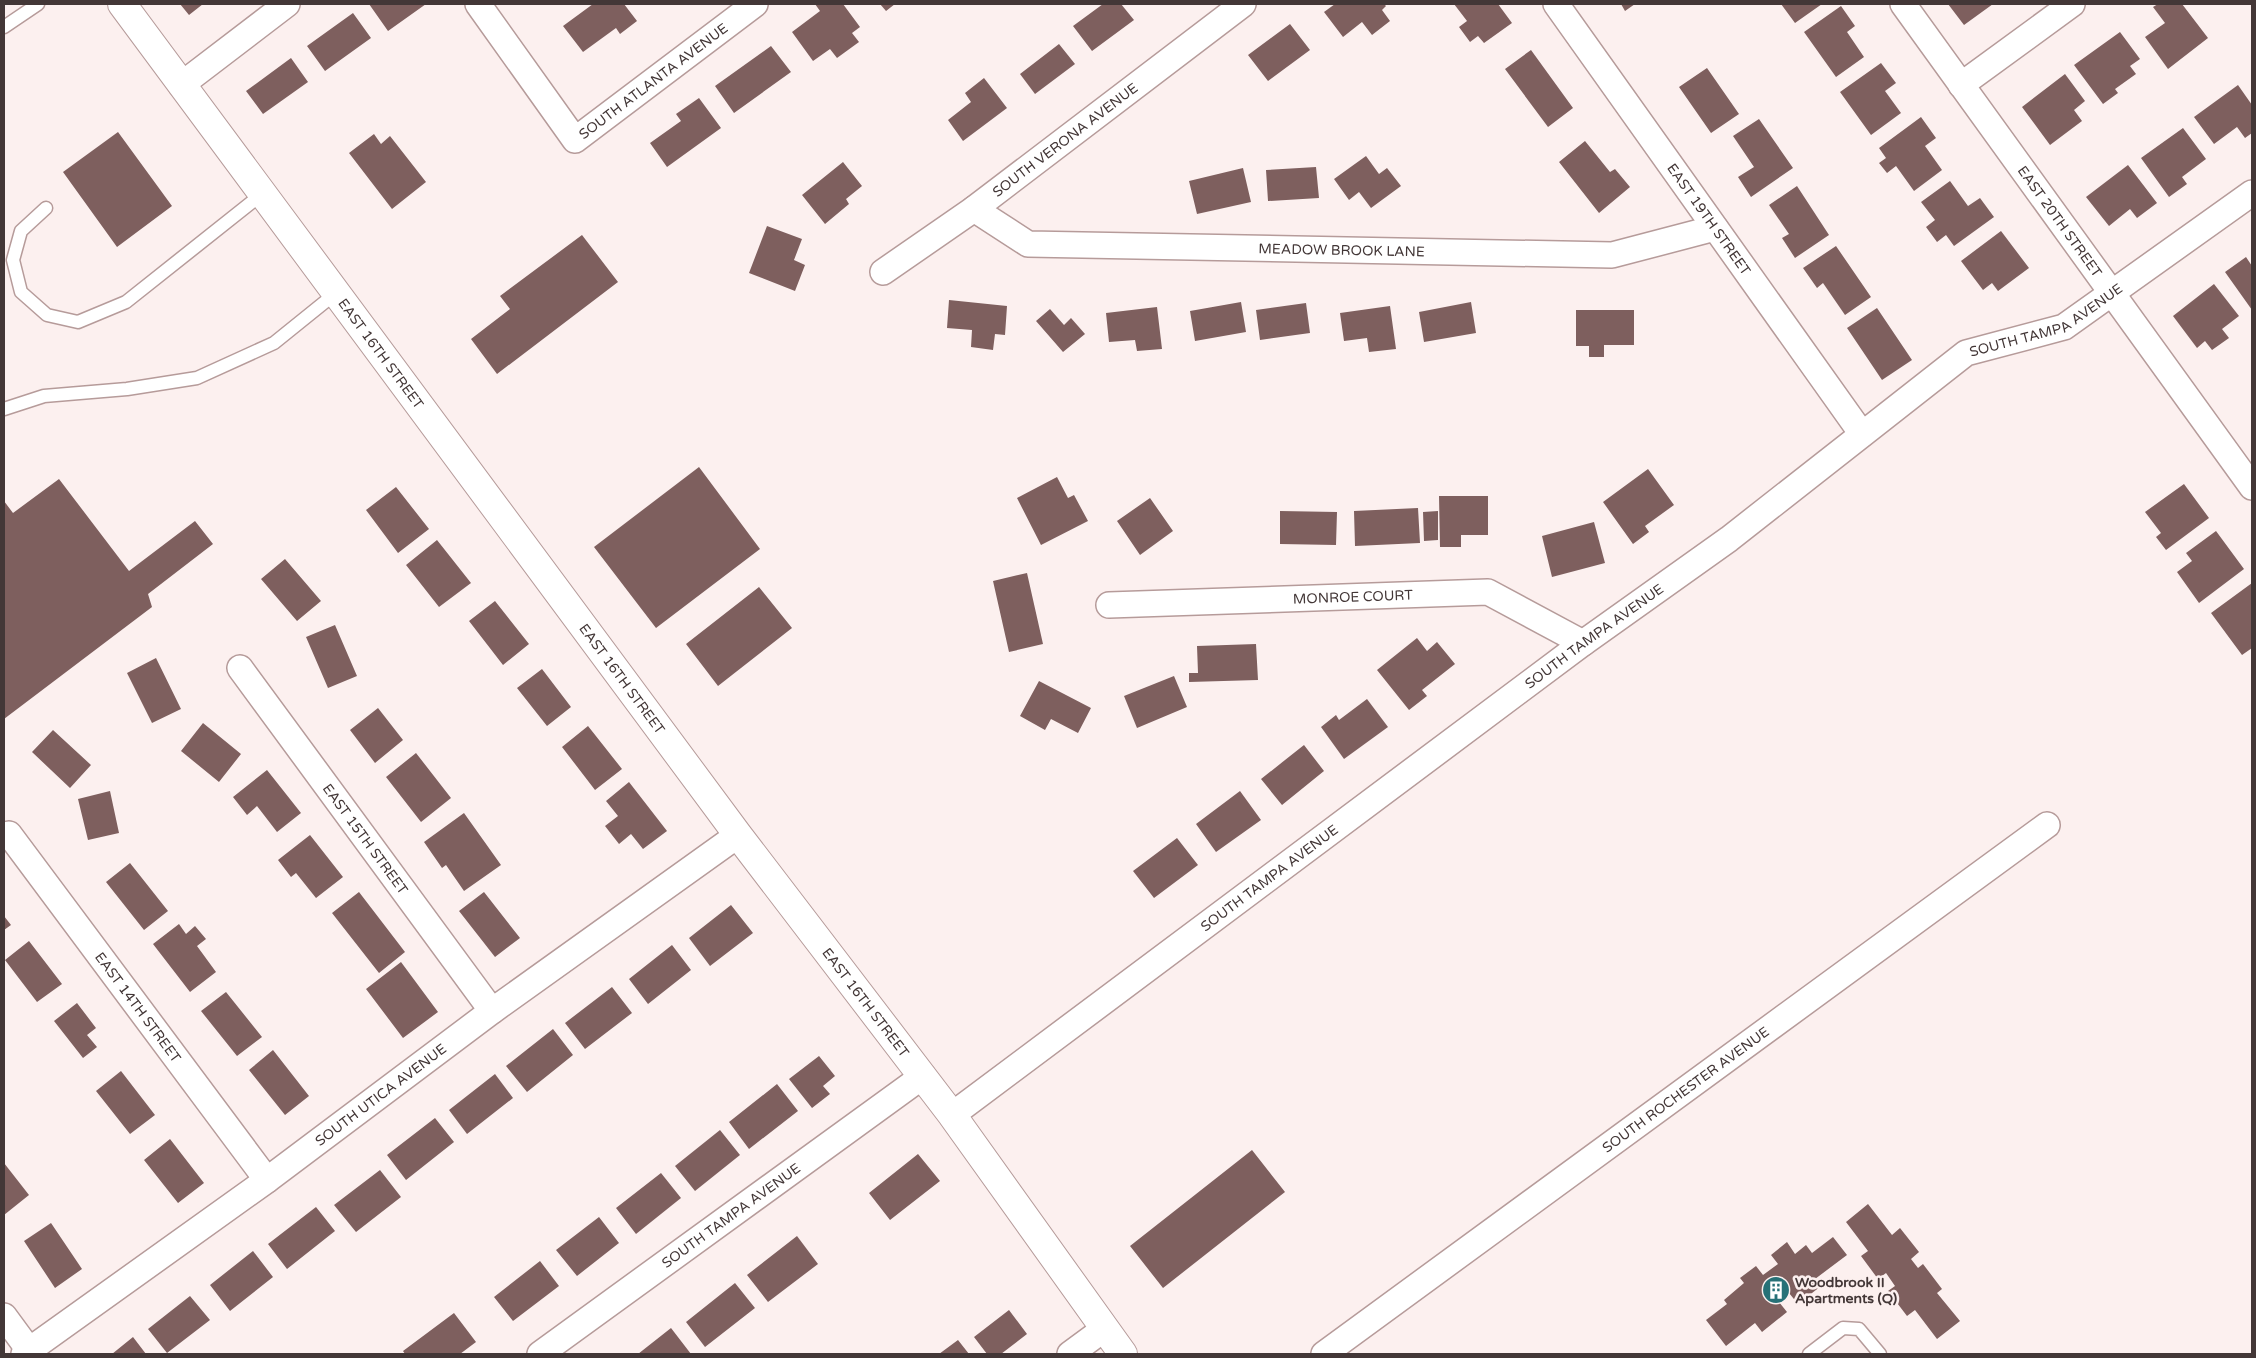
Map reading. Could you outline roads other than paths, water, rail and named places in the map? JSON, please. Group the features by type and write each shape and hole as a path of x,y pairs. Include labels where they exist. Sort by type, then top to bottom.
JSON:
{"street":[{"name":"EAST 16TH STREET","path":"122,4 738,835 952,1115 1122,1354"},
{"path":"181,85 287,4"},
{"name":"SOUTH ATLANTA AVENUE","path":"478,4 575,140 755,4"},
{"name":"SOUTH VERONA AVENUE","path":"883,272 974,209 1243,4"},
{"name":"EAST 19TH STREET","path":"1556,4 1862,434"},
{"name":"EAST 20TH STREET","path":"1903,4 2252,487"},
{"path":"1961,85 2072,4"},
{"name":"SOUTH TAMPA AVENUE","path":"952,1115 1583,643 1729,538 1966,353 2064,327 2113,294 2252,193"},
{"name":"MEADOW BROOK LANE","path":"974,209 1028,244 1612,255 1716,228"},
{"name":"MONROE COURT","path":"1109,605 1488,592 1583,643"},
{"name":"EAST 15TH STREET","path":"240,668 492,1011"},
{"name":"SOUTH ROCHESTER AVENUE","path":"1324,1354 2047,825"},
{"name":"EAST 14TH STREET","path":"9,834 267,1180"},
{"name":"SOUTH UTICA AVENUE","path":"27,1352 267,1180 492,1011 738,835"},
{"name":"SOUTH TAMPA AVENUE","path":"540,1354 923,1076"},
{"path":"4,1316 27,1352"},
{"path":"1070,1354 1104,1329"}],"lane":[{"path":"4,27 38,4"},
{"path":"46,208 21,231 13,260 21,292 47,315 78,322 126,302 262,194"},
{"path":"4,409 44,396 127,389 198,378 274,343 336,293"},
{"path":"1809,1354 1843,1328 1859,1328 1880,1354"}],"place":[{"name":"Woodbrook II Apartments (Q)","path":"1776,1290"}]}
